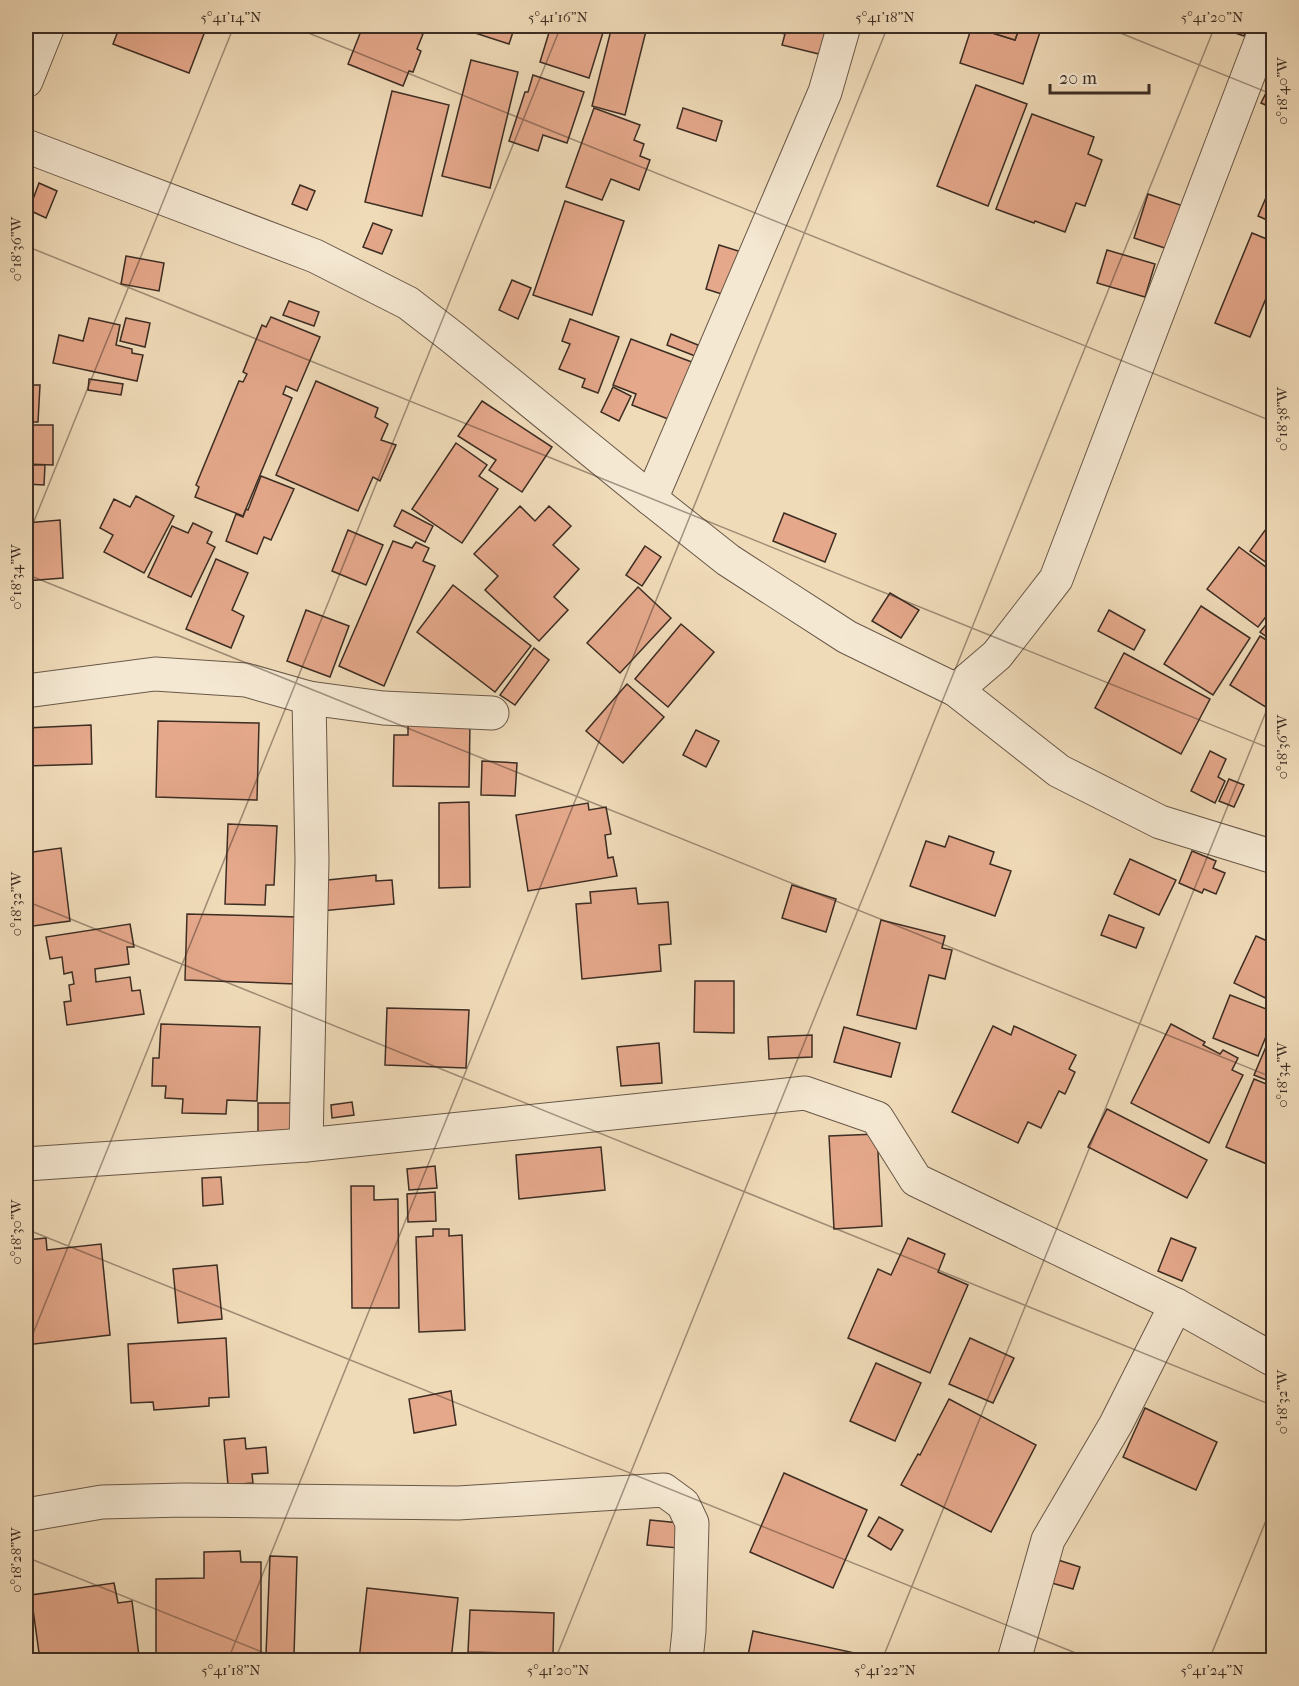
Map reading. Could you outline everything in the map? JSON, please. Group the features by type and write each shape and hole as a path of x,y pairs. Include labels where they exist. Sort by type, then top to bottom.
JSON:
{"street":[{"path":"26,81 48,26"},
{"path":"651,499 825,92 844,26"},
{"path":"956,690 997,655 1056,579 1267,26"},
{"path":"26,146 315,256 408,303 728,560 847,637 956,690 1059,771 1160,822 1274,857"},
{"path":"26,691 155,674 246,680 309,699 383,708 492,713"},
{"path":"306,1145 312,861 309,699"},
{"path":"26,1164 306,1145 805,1093 877,1118 916,1180 1176,1305 1274,1360"},
{"path":"1014,1660 1048,1540 1116,1424 1176,1305"},
{"path":"26,1515 102,1502 184,1500 458,1503 664,1490 682,1503 692,1523 686,1660"}],"building":[{"path":"120,26 207,26 189,73 113,44"},
{"path":"363,26 400,26 423,34 417,49 421,51 413,72 409,71 403,86 348,64"},
{"path":"474,26 515,26 509,44 472,32"},
{"path":"551,26 605,26 589,78 540,62"},
{"path":"612,26 647,27 625,115 592,106"},
{"path":"770,26 827,26 819,54 782,45 785,34 769,30"},
{"path":"972,26 988,26 986,31 1015,40 1020,26 1042,26 1023,84 960,63"},
{"path":"988,26 1020,26 1015,40 986,31"},
{"path":"1215,26 1248,26 1244,36"},
{"path":"471,60 518,72 490,188 442,176"},
{"path":"533,75 584,92 567,143 543,135 538,151 509,141"},
{"path":"976,85 1027,104 988,206 937,186"},
{"path":"1268,89 1274,91 1273,108 1261,103"},
{"path":"392,91 449,105 422,216 365,202"},
{"path":"594,108 640,125 634,140 644,144 640,156 650,160 639,190 611,179 602,200 566,187"},
{"path":"683,108 722,121 716,141 677,128"},
{"path":"1032,114 1094,137 1088,154 1102,160 1085,206 1076,203 1065,232 996,209"},
{"path":"1274,179 1274,223 1258,216"},
{"path":"39,183 57,191 46,218 29,210"},
{"path":"300,185 315,191 307,210 292,204"},
{"path":"1148,194 1189,208 1174,251 1134,238"},
{"path":"565,201 624,221 592,315 533,295"},
{"path":"373,223 392,230 382,254 363,247"},
{"path":"1252,233 1274,242 1274,279 1250,337 1215,323"},
{"path":"719,245 748,254 734,298 706,289"},
{"path":"1107,250 1155,264 1145,297 1097,283"},
{"path":"126,256 164,263 159,291 121,284"},
{"path":"512,280 531,288 518,319 499,310"},
{"path":"289,301 319,312 314,326 283,315"},
{"path":"271,317 320,337 297,391 286,386 283,394 292,398 243,516 195,497 199,487 196,485 239,381 243,382 247,374 243,372 262,325 266,327"},
{"path":"89,318 120,325 116,345 132,349 132,353 143,355 137,381 53,363 59,335 83,341"},
{"path":"126,318 150,323 145,347 120,341"},
{"path":"570,319 619,337 598,393 582,387 585,379 559,369 570,344 562,341"},
{"path":"671,334 698,345 695,356 667,345"},
{"path":"631,339 697,364 684,413 672,408 668,419 632,405 636,394 613,385"},
{"path":"89,379 123,384 121,395 88,390"},
{"path":"316,381 378,408 375,417 388,424 381,440 396,445 380,481 373,477 358,511 276,475"},
{"path":"26,385 40,385 38,422 26,422"},
{"path":"613,387 631,396 619,421 601,412"},
{"path":"482,401 552,447 522,492 489,470 496,460 458,436"},
{"path":"26,425 53,425 53,465 26,464"},
{"path":"456,443 487,465 479,476 498,489 462,543 412,509"},
{"path":"26,465 45,465 44,485 26,484"},
{"path":"261,476 294,489 271,540 264,537 257,554 226,541 236,514 243,517 246,509 248,510"},
{"path":"136,496 174,516 144,573 104,552 113,535 100,528 114,499 130,507"},
{"path":"520,506 535,521 549,506 571,526 553,545 579,569 554,597 568,610 539,641 485,590 498,576 474,554"},
{"path":"402,510 433,526 425,542 394,526"},
{"path":"784,513 836,534 825,562 773,541"},
{"path":"1274,518 1274,568 1250,551"},
{"path":"60,520 63,578 26,581 26,523"},
{"path":"193,523 212,532 207,543 215,547 191,597 148,577 172,526 188,533"},
{"path":"348,530 383,545 366,585 332,571"},
{"path":"393,541 412,548 416,542 429,548 423,561 435,566 384,686 339,666"},
{"path":"645,546 661,557 642,586 626,575"},
{"path":"1239,547 1274,573 1274,606 1258,627 1207,589"},
{"path":"216,559 248,573 232,610 244,616 231,648 186,629"},
{"path":"453,585 531,646 495,692 417,632"},
{"path":"638,587 671,618 620,673 587,643"},
{"path":"890,593 919,610 901,638 872,621"},
{"path":"1201,606 1250,638 1213,695 1164,664"},
{"path":"306,610 349,626 330,677 287,661"},
{"path":"1109,610 1145,630 1134,650 1098,631"},
{"path":"1274,615 1274,642 1260,632"},
{"path":"681,624 714,652 668,707 635,679"},
{"path":"1260,636 1274,645 1274,712 1230,685"},
{"path":"534,648 549,660 515,705 500,695"},
{"path":"1124,653 1210,699 1181,754 1095,708"},
{"path":"627,684 664,717 623,763 586,731"},
{"path":"158,721 259,723 257,800 156,797"},
{"path":"408,722 470,723 469,787 393,786 394,735 408,735"},
{"path":"91,725 92,764 26,766 26,728"},
{"path":"696,730 719,741 706,767 683,755"},
{"path":"1210,751 1226,759 1218,777 1225,781 1215,803 1191,791"},
{"path":"482,761 517,763 515,796 481,795"},
{"path":"1229,779 1244,785 1234,807 1219,801"},
{"path":"469,802 470,887 439,888 439,803"},
{"path":"588,803 589,810 606,807 611,834 605,835 608,858 613,857 617,876 528,891 516,815"},
{"path":"228,824 277,826 274,885 266,885 265,905 225,904"},
{"path":"949,836 994,852 990,864 1011,871 995,916 910,886 926,841 945,847"},
{"path":"61,848 70,921 26,927 26,853"},
{"path":"1192,851 1216,861 1213,868 1225,873 1216,894 1204,889 1202,893 1179,883"},
{"path":"1130,859 1176,880 1159,915 1114,894"},
{"path":"376,875 376,881 392,880 394,904 321,911 318,881"},
{"path":"792,885 836,899 826,932 782,918"},
{"path":"636,888 638,904 668,902 671,944 659,945 661,971 582,979 576,904 591,903 590,892"},
{"path":"187,914 298,917 296,984 185,980"},
{"path":"1109,915 1144,928 1136,948 1101,935"},
{"path":"881,920 945,936 942,948 952,950 945,979 929,975 916,1029 857,1015"},
{"path":"130,924 134,947 127,947 129,964 95,969 96,982 130,977 132,991 140,990 144,1014 67,1025 64,1002 71,1001 69,985 74,984 72,972 64,974 62,957 50,959 46,937"},
{"path":"1256,936 1274,944 1274,1002 1234,983"},
{"path":"695,981 734,981 734,1033 694,1032"},
{"path":"1230,995 1274,1012 1258,1056 1213,1038"},
{"path":"387,1008 469,1010 466,1068 385,1065"},
{"path":"161,1024 260,1027 257,1101 227,1100 226,1114 182,1113 183,1099 165,1098 166,1086 152,1086 153,1058 159,1058"},
{"path":"1171,1024 1205,1042 1203,1045 1220,1054 1223,1050 1238,1058 1232,1070 1243,1075 1209,1143 1131,1103"},
{"path":"993,1026 1011,1035 1014,1026 1076,1055 1069,1069 1075,1072 1065,1094 1059,1091 1041,1128 1028,1122 1018,1143 952,1112"},
{"path":"844,1027 900,1043 891,1077 834,1062"},
{"path":"1274,1028 1274,1083 1254,1075"},
{"path":"812,1035 812,1057 769,1059 768,1037"},
{"path":"659,1043 662,1083 621,1086 617,1047"},
{"path":"1254,1079 1274,1087 1274,1167 1226,1147"},
{"path":"352,1102 354,1115 332,1118 331,1105"},
{"path":"258,1103 302,1103 302,1132 258,1132"},
{"path":"1107,1109 1207,1160 1187,1198 1088,1147"},
{"path":"877,1134 882,1226 834,1229 829,1136"},
{"path":"601,1147 605,1190 519,1199 516,1155"},
{"path":"435,1166 437,1188 409,1190 407,1169"},
{"path":"221,1177 223,1204 203,1206 202,1178"},
{"path":"351,1186 374,1186 374,1200 398,1199 399,1308 352,1308"},
{"path":"435,1192 436,1221 408,1222 407,1194"},
{"path":"433,1229 449,1229 449,1236 462,1235 465,1330 419,1332 416,1237 433,1236"},
{"path":"46,1238 47,1250 101,1244 110,1335 26,1345 26,1240"},
{"path":"908,1238 945,1254 938,1272 968,1285 930,1373 848,1338 878,1269 891,1275"},
{"path":"1171,1238 1196,1248 1182,1281 1158,1271"},
{"path":"217,1265 222,1319 178,1323 173,1269"},
{"path":"226,1338 229,1397 209,1398 209,1406 154,1410 153,1402 131,1403 128,1344"},
{"path":"970,1338 1014,1358 993,1403 949,1384"},
{"path":"876,1363 921,1383 895,1441 850,1421"},
{"path":"451,1391 456,1425 414,1433 409,1399"},
{"path":"949,1399 1036,1445 991,1532 901,1485 918,1454 920,1455"},
{"path":"1145,1408 1217,1442 1196,1490 1123,1457"},
{"path":"245,1438 246,1449 266,1447 268,1473 252,1474 253,1483 228,1485 224,1440"},
{"path":"784,1473 867,1510 833,1588 750,1552"},
{"path":"879,1517 903,1530 891,1550 868,1536"},
{"path":"650,1520 680,1523 678,1548 647,1545"},
{"path":"240,1551 241,1562 261,1562 261,1655 156,1656 156,1579 204,1578 204,1552"},
{"path":"270,1556 297,1557 294,1655 266,1654"},
{"path":"1055,1559 1080,1567 1073,1589 1048,1582"},
{"path":"114,1583 118,1603 132,1601 139,1656 107,1660 40,1660 31,1595"},
{"path":"367,1588 458,1598 451,1660 423,1658 423,1660 359,1660"},
{"path":"470,1610 554,1613 553,1654 468,1652"},
{"path":"753,1631 864,1655 862,1660 747,1660"}]}
